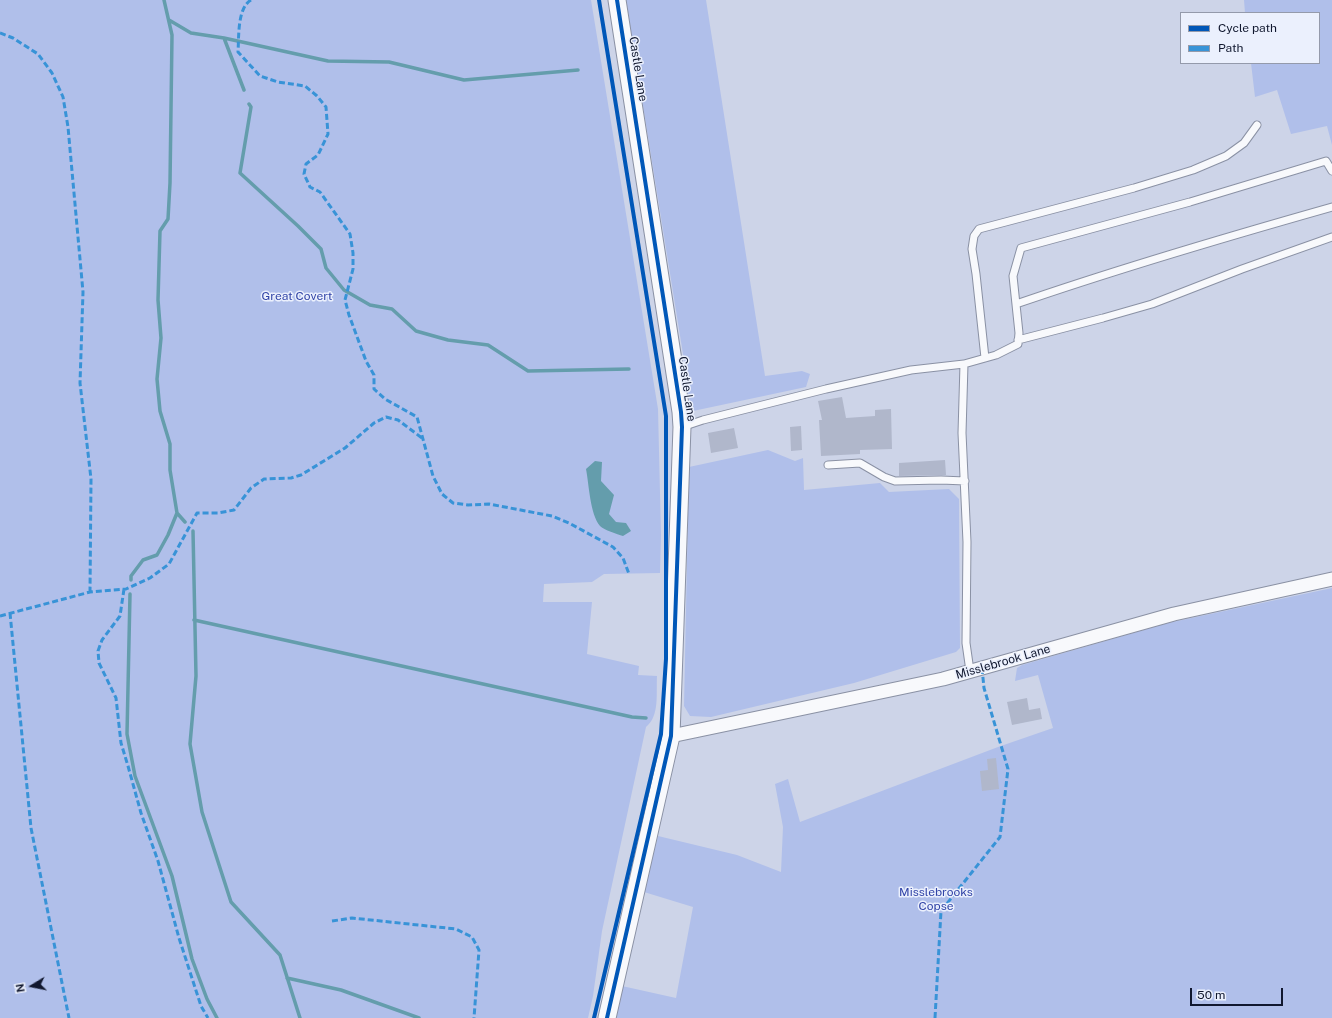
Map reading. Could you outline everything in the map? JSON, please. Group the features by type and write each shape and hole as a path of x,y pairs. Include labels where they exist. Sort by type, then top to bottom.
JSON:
{"street":[{"name":"Castle Lane","path":"607,1018 671,736 682,427 680,404 617,0"},
{"name":"Misslebrook Lane","path":"671,736 943,679 1174,614 1332,579"}],"lane":[{"path":"985,358 972,249 974,236 979,229 1134,188 1193,170 1226,156 1244,143 1257,125"},
{"path":"682,427 703,420 904,371 964,364 1007,350 1018,344 1019,333 1013,276 1021,248 1190,202 1326,161 1332,171"},
{"path":"1016,304 1130,266 1332,207"},
{"path":"1018,340 1152,304 1242,269 1332,237"},
{"path":"964,364 962,433 967,542 966,643 970,671"},
{"path":"828,465 860,463 874,472 895,481 965,481"}],"green space":[{"name":"Great Covert","path":"0,0 591,0 658,409 661,535 660,573 604,574 592,582 544,584 543,602 592,602 587,654 639,666 638,675 657,676 655,711 646,727 602,931 593,996 588,1018 0,1018"},
{"path":"626,0 706,0 765,376 802,371 810,374 806,387 693,411 688,394 687,370 683,354"},
{"path":"1244,0 1332,0 1332,145 1327,126 1291,134 1277,90 1255,97 1251,64 1320,64 1320,12 1245,12"},
{"path":"768,450 795,461 803,458 804,490 880,483 889,492 949,489 959,499 960,648 956,652 854,683 711,717 690,716 684,706 689,467"},
{"name":"Misslebrooks Copse","path":"1332,588 1332,1018 614,1018 622,986 676,998 693,907 644,892 658,836 737,855 781,872 783,827 775,784 788,779 800,822 998,747 1053,728 1038,675 1015,681 1017,668 1022,665 1168,623"}],"shaded area":[{"path":"595,461 602,462 601,481 614,495 609,514 616,522 626,523 631,531 623,536 600,526 594,514 590,499 586,469"}],"building":[{"path":"842,397 846,418 875,416 875,410 891,409 892,449 860,450 860,454 821,456 819,420 822,420 818,401"},
{"path":"801,426 802,450 791,451 790,427"},
{"path":"734,428 738,448 711,453 708,433"},
{"path":"945,460 946,475 899,476 899,463"},
{"path":"1027,698 1029,710 1040,708 1042,719 1012,725 1007,702"},
{"path":"996,758 999,789 982,791 980,771 988,770 987,759"}],"waterway":[{"path":"164,0 172,35 170,183 168,219 160,231 158,300 161,338 157,379 160,411 170,444 170,470 177,513 185,522"},
{"path":"169,20 191,33 224,38 244,90"},
{"path":"224,38 328,61 389,62 464,80 578,70"},
{"path":"249,104 251,107 240,173 321,249 326,268 344,290 370,305 392,309 416,331 448,340 488,345 528,371 629,369"},
{"path":"131,580 131,576 143,560 157,555 168,535 177,513"},
{"path":"193,531 196,676 190,744 202,812 231,902 280,955 300,1018"},
{"path":"130,594 127,734 135,776 172,876 192,959 207,999 217,1018"},
{"path":"194,620 632,717 646,718"},
{"path":"287,978 341,990 419,1018"}],"marked path":[{"path":"251,0 246,4 241,16 238,52 260,76 278,82 305,86 317,96 326,107 328,134 318,155 306,164 304,174 310,187 320,192 350,234 353,253 353,269 345,300 366,361 374,375 374,389 385,399 417,417 433,476 442,494 453,503 468,505 489,504 552,516 569,523 613,547 623,558 629,574"},
{"path":"0,33 13,38 38,54 52,73 63,97 68,127 83,292 80,383 91,479 90,592"},
{"path":"0,616 90,592 126,589 150,578 169,564 197,513 218,513 234,510 251,488 264,479 291,478 301,475 345,448 374,423 386,417 398,420 422,438"},
{"path":"124,589 120,616 102,640 98,651 99,663 116,698 121,743 141,813 158,861 179,938 201,1006 208,1018"},
{"path":"10,613 31,828 69,1018"},
{"path":"935,1018 941,911 1000,837 1008,769 984,688 982,668"},
{"path":"332,921 352,918 456,929 472,937 479,950 474,1018"}],"cycle path":[{"path":"594,1018 661,734 666,659 666,416 599,0"},
{"path":"607,1018 671,736 682,427 681,412 617,0"}]}
